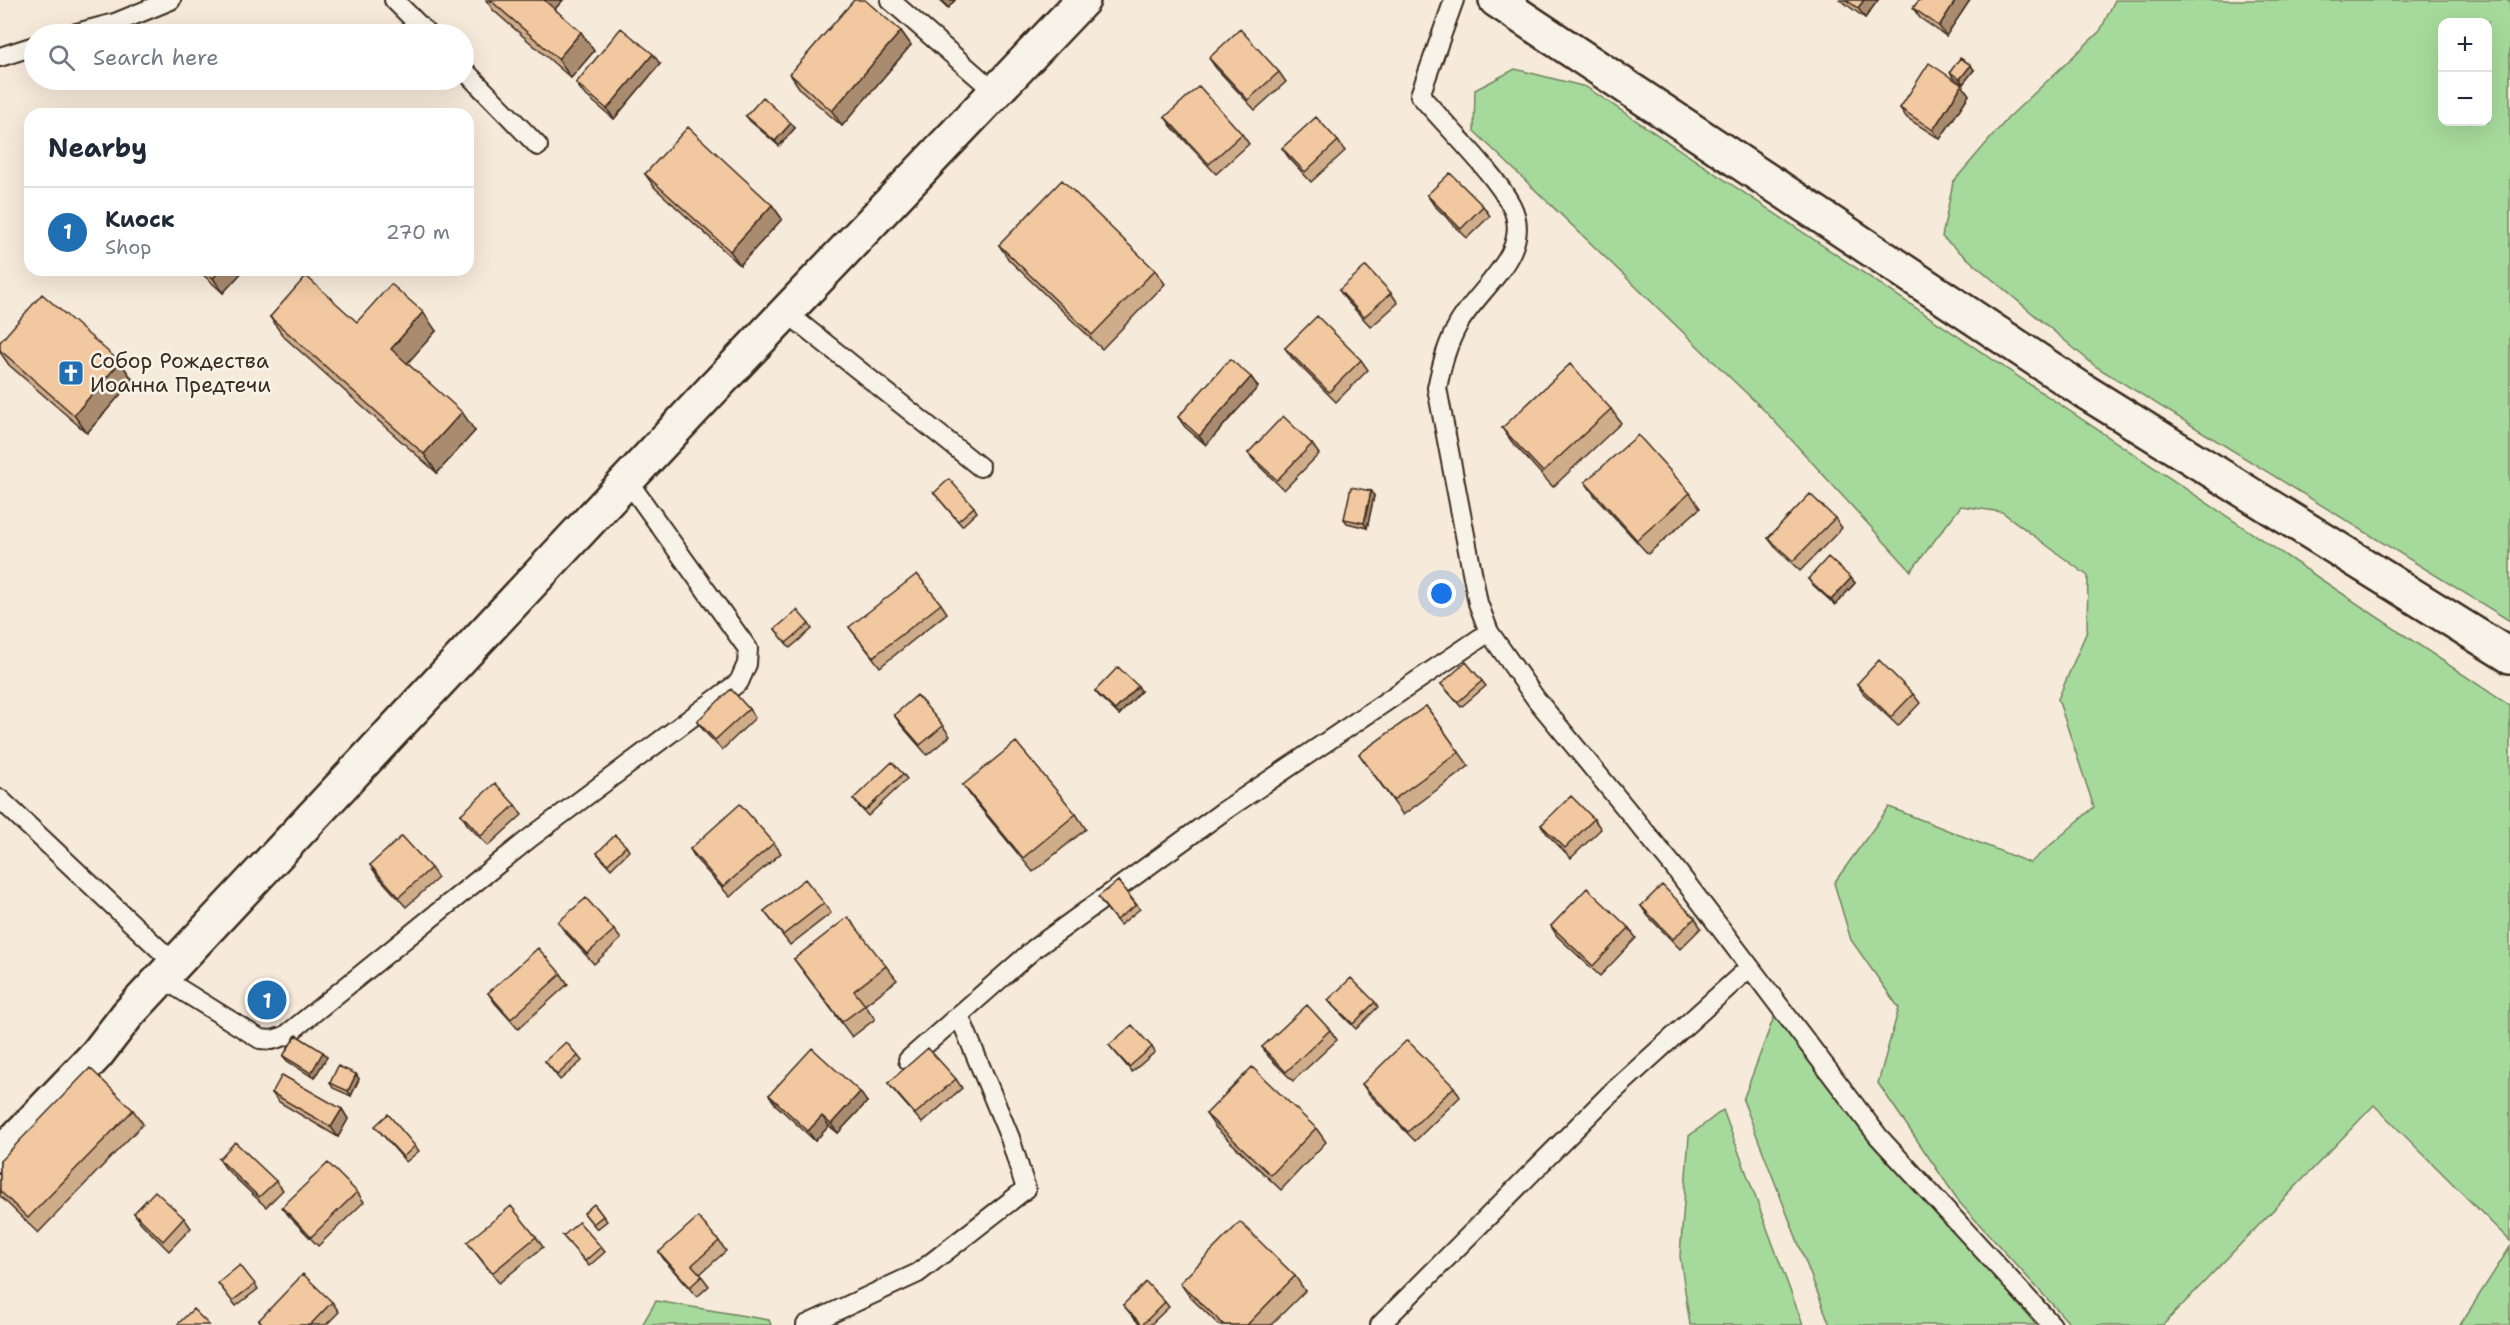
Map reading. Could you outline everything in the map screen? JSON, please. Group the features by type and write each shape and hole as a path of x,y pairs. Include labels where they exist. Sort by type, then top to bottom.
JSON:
{"street":[{"path":"0,1155 97,1054 168,971 627,480 1083,0"},
{"path":"1496,0 2084,391 2510,656"}],"lane":[{"path":"111,24 171,0"},
{"path":"394,0 418,24"},
{"path":"890,0 995,92"},
{"path":"1454,0 1420,95 1497,185 1510,203 1518,225 1509,257 1454,332 1444,353 1437,388 1478,603 1489,632 1536,699 1674,867 1878,1136 2052,1325"},
{"path":"0,57 24,49"},
{"path":"474,80 538,146"},
{"path":"786,312 980,467"},
{"path":"0,799 168,971 260,1039 272,1040 285,1036 530,838 739,682 747,664 748,649 627,480"},
{"path":"909,1060 1034,949 1221,813 1489,632"},
{"path":"1380,1325 1608,1096 1750,967"},
{"path":"806,1325 830,1320 918,1273 1026,1189 1010,1138 959,1015"}],"green space":[{"path":"2115,0 2510,0 2510,621 2095,366 1942,237 1953,182 2008,118 2100,31"},
{"path":"1515,69 1586,87 2510,706 2510,1241 2374,1105 2163,1325 2071,1325 1960,1203 1878,1083 1899,1008 1851,940 1834,883 1889,807 2030,863 2094,807 2058,699 2087,631 2088,576 2002,512 1961,506 1911,571 1766,412 1474,131 1475,90"},
{"path":"1774,1017 2036,1325 1830,1325 1743,1100"},
{"path":"1723,1110 1803,1325 1690,1325 1680,1256 1689,1136"},
{"path":"2510,1247 2510,1325 2460,1325"},
{"path":"656,1301 769,1320 771,1325 642,1325"}],"building":[{"path":"490,0 544,0 581,32 558,59"},
{"path":"854,0 865,0 901,31 832,111 790,74"},
{"path":"1846,0 1864,0 1858,8"},
{"path":"1919,0 1956,0 1939,26 1913,8"},
{"path":"621,28 653,54 607,109 576,83"},
{"path":"1240,29 1279,72 1248,100 1209,58"},
{"path":"1960,58 1971,65 1960,79 1950,72"},
{"path":"1929,63 1962,85 1933,130 1900,108"},
{"path":"1199,86 1242,134 1209,164 1165,117"},
{"path":"763,97 791,123 775,141 746,116"},
{"path":"1316,117 1338,141 1305,172 1282,148"},
{"path":"688,127 772,205 730,251 645,174"},
{"path":"1450,173 1483,206 1461,229 1427,195"},
{"path":"1062,180 1155,270 1092,335 999,245"},
{"path":"1366,266 1391,293 1364,317 1339,290"},
{"path":"306,276 357,322 391,284 423,312 391,349 462,412 424,454 270,317"},
{"name":"Собор Рождества Иоанна Предтечи","path":"42,294 120,362 74,415 0,350 0,342"},
{"path":"1317,316 1361,360 1329,392 1285,348"},
{"path":"1230,359 1251,377 1199,436 1178,417"},
{"path":"1570,364 1611,409 1543,472 1502,428"},
{"path":"1283,416 1312,444 1277,480 1248,453"},
{"path":"1638,435 1690,493 1637,540 1585,482"},
{"path":"949,479 974,507 958,521 934,493"},
{"path":"1351,487 1371,491 1364,523 1344,519"},
{"path":"1810,494 1835,518 1793,561 1768,538"},
{"path":"1828,557 1851,578 1831,600 1808,579"},
{"path":"917,574 941,604 873,657 849,627"},
{"path":"797,610 809,624 786,643 775,629"},
{"path":"1879,660 1913,694 1891,717 1857,684"},
{"path":"1466,662 1482,681 1458,702 1441,684"},
{"path":"1118,667 1138,686 1115,710 1095,691"},
{"path":"731,689 749,709 715,740 697,721"},
{"path":"917,695 943,726 920,745 894,715"},
{"path":"1426,706 1459,752 1393,800 1359,754"},
{"path":"1016,742 1076,814 1023,858 963,785"},
{"path":"892,762 903,774 865,811 853,799"},
{"path":"495,783 515,805 481,836 461,814"},
{"path":"1571,796 1594,819 1565,848 1541,825"},
{"path":"740,804 774,843 723,887 690,849"},
{"path":"615,835 626,846 608,864 597,853"},
{"path":"402,836 431,868 399,897 370,865"},
{"path":"805,879 824,903 783,935 764,911"},
{"path":"1118,881 1136,905 1116,920 1098,897"},
{"path":"1662,885 1695,918 1673,939 1641,906"},
{"path":"1587,888 1629,928 1593,966 1551,926"},
{"path":"586,898 614,930 587,954 558,922"},
{"path":"848,917 886,966 854,991 865,1005 842,1022 794,959"},
{"path":"538,948 561,974 511,1019 488,993"},
{"path":"1351,978 1375,1002 1353,1024 1328,1000"},
{"path":"1307,1005 1330,1030 1286,1072 1262,1047"},
{"path":"1132,1025 1152,1047 1129,1067 1109,1045"},
{"path":"296,1035 323,1052 311,1073 283,1056"},
{"path":"1407,1040 1454,1087 1408,1132 1362,1084"},
{"path":"566,1042 578,1056 557,1075 545,1061"},
{"path":"812,1048 860,1092 831,1124 822,1116 808,1131 769,1095"},
{"path":"928,1048 956,1079 915,1114 888,1083"},
{"path":"338,1066 356,1074 348,1091 330,1083"},
{"path":"1252,1067 1316,1128 1271,1175 1206,1114"},
{"path":"90,1068 133,1110 28,1218 0,1191 0,1161"},
{"path":"282,1075 342,1109 331,1127 272,1093"},
{"path":"388,1114 415,1146 403,1157 375,1126"},
{"path":"235,1142 276,1181 259,1197 219,1159"},
{"path":"328,1163 357,1192 311,1237 282,1207"},
{"path":"155,1191 184,1218 163,1241 134,1213"},
{"path":"594,1204 603,1216 593,1224 584,1213"},
{"path":"511,1206 536,1237 492,1273 467,1242"},
{"path":"698,1217 719,1241 692,1265 702,1276 690,1287 659,1252"},
{"path":"579,1222 601,1247 585,1261 563,1236"},
{"path":"1240,1222 1295,1276 1247,1325 1224,1325 1180,1283"},
{"path":"240,1265 255,1284 232,1301 218,1283"},
{"path":"303,1274 332,1302 310,1325 264,1325 259,1320"},
{"path":"1146,1282 1165,1302 1142,1325 1123,1305"},
{"path":"193,1309 209,1325 177,1325"}],"place":[{"name":"Собор Рождества Иоанна Предтечи","path":"71,373"},
{"name":"Киоск","path":"267,1000"}]}
